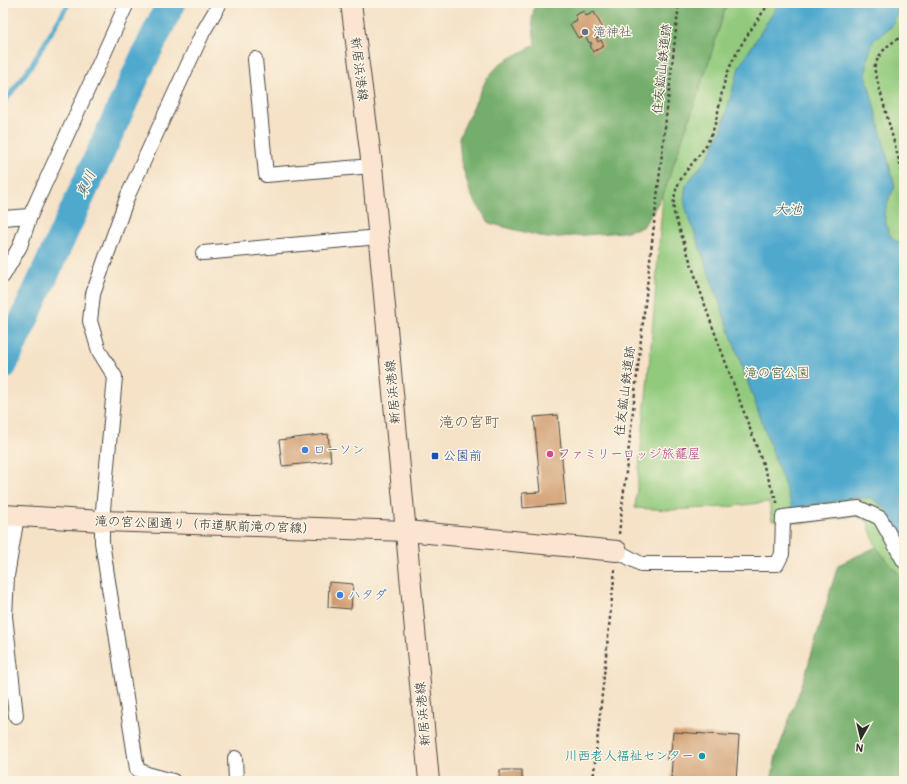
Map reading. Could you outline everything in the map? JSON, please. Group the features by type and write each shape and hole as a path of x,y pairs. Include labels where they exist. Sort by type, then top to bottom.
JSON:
{"main road":[{"name":"新居浜港線","path":"351,3 372,166 429,781"},
{"name":"滝の宮公園通り（市道駅前滝の宮線）","path":"10,515 102,521 407,531 617,551"}],"street":[{"path":"3,276 20,246 30,216 127,3"},
{"path":"173,781 147,774 137,769 102,542 102,521 115,378 99,350 90,321 93,294 128,195 203,32 220,3"},
{"path":"255,60 266,175 372,166"},
{"path":"3,218 30,216"},
{"path":"203,252 379,237"},
{"path":"617,551 640,564 777,564 782,554 782,517 859,508 880,518 904,561"},
{"path":"10,515 5,616 16,716"},
{"path":"234,758 236,781"}],"path":[{"name":"住友鉱山鉄道跡","path":"593,781 617,551 679,3"},
{"path":"769,3 733,60 726,77 712,134 705,146 678,182 673,203 674,213 709,317 782,517"},
{"path":"904,35 888,45 880,53 874,68 904,179"}],"green space":[{"path":"535,3 727,3 707,67 663,195 643,227 623,232 547,238 489,223 471,195 461,162 459,137 487,78 501,63 535,45 532,20"},
{"name":"大池","path":"727,3 904,3 904,580 876,547 867,521 856,516 803,523 772,520 769,502 726,507 669,510 635,508 651,346 663,195 707,67"},
{"path":"876,547 904,580 904,781 771,781 776,756 804,679 838,565"}],"water":[{"name":"大池","path":"779,3 901,3 892,26 873,41 868,57 866,75 895,187 890,196 884,214 888,232 895,241 904,243 904,543 885,508 871,498 852,498 793,509 686,209 684,199 686,185 708,157 721,131 739,67"}],"building":[{"name":"滝神社","path":"584,11 586,16 594,12 602,27 595,30 599,37 596,38 598,42 601,40 604,46 593,52 590,45 592,44 591,42 589,43 585,35 578,38 570,24 577,20 575,15"},
{"name":"ファミリーロッジ旅籠屋","path":"558,415 566,504 523,508 522,493 541,492 534,417"},
{"name":"ローソン","path":"328,434 331,461 282,466 279,440"},
{"name":"ハタダ","path":"329,582 353,584 351,609 328,607"},
{"name":"川西老人福祉センター","path":"673,732 739,736 736,781 671,781 672,760 667,760 668,752 671,751"},
{"path":"500,770 522,770 522,781 500,781"}],"waterway":[{"path":"3,104 31,66 69,3"},
{"name":"東川","path":"3,365 143,60 171,3"}],"place":[{"name":"滝神社","path":"585,32"},
{"name":"ローソン","path":"305,450"},
{"name":"ファミリーロッジ旅籠屋","path":"550,454"},
{"name":"公園前","path":"435,456"},
{"name":"ハタダ","path":"340,595"},
{"name":"川西老人福祉センター","path":"702,756"}],"district":[{"name":"滝の宮町","path":"469,422"}],"park label":[{"name":"滝の宮公園","path":"777,373"}]}
